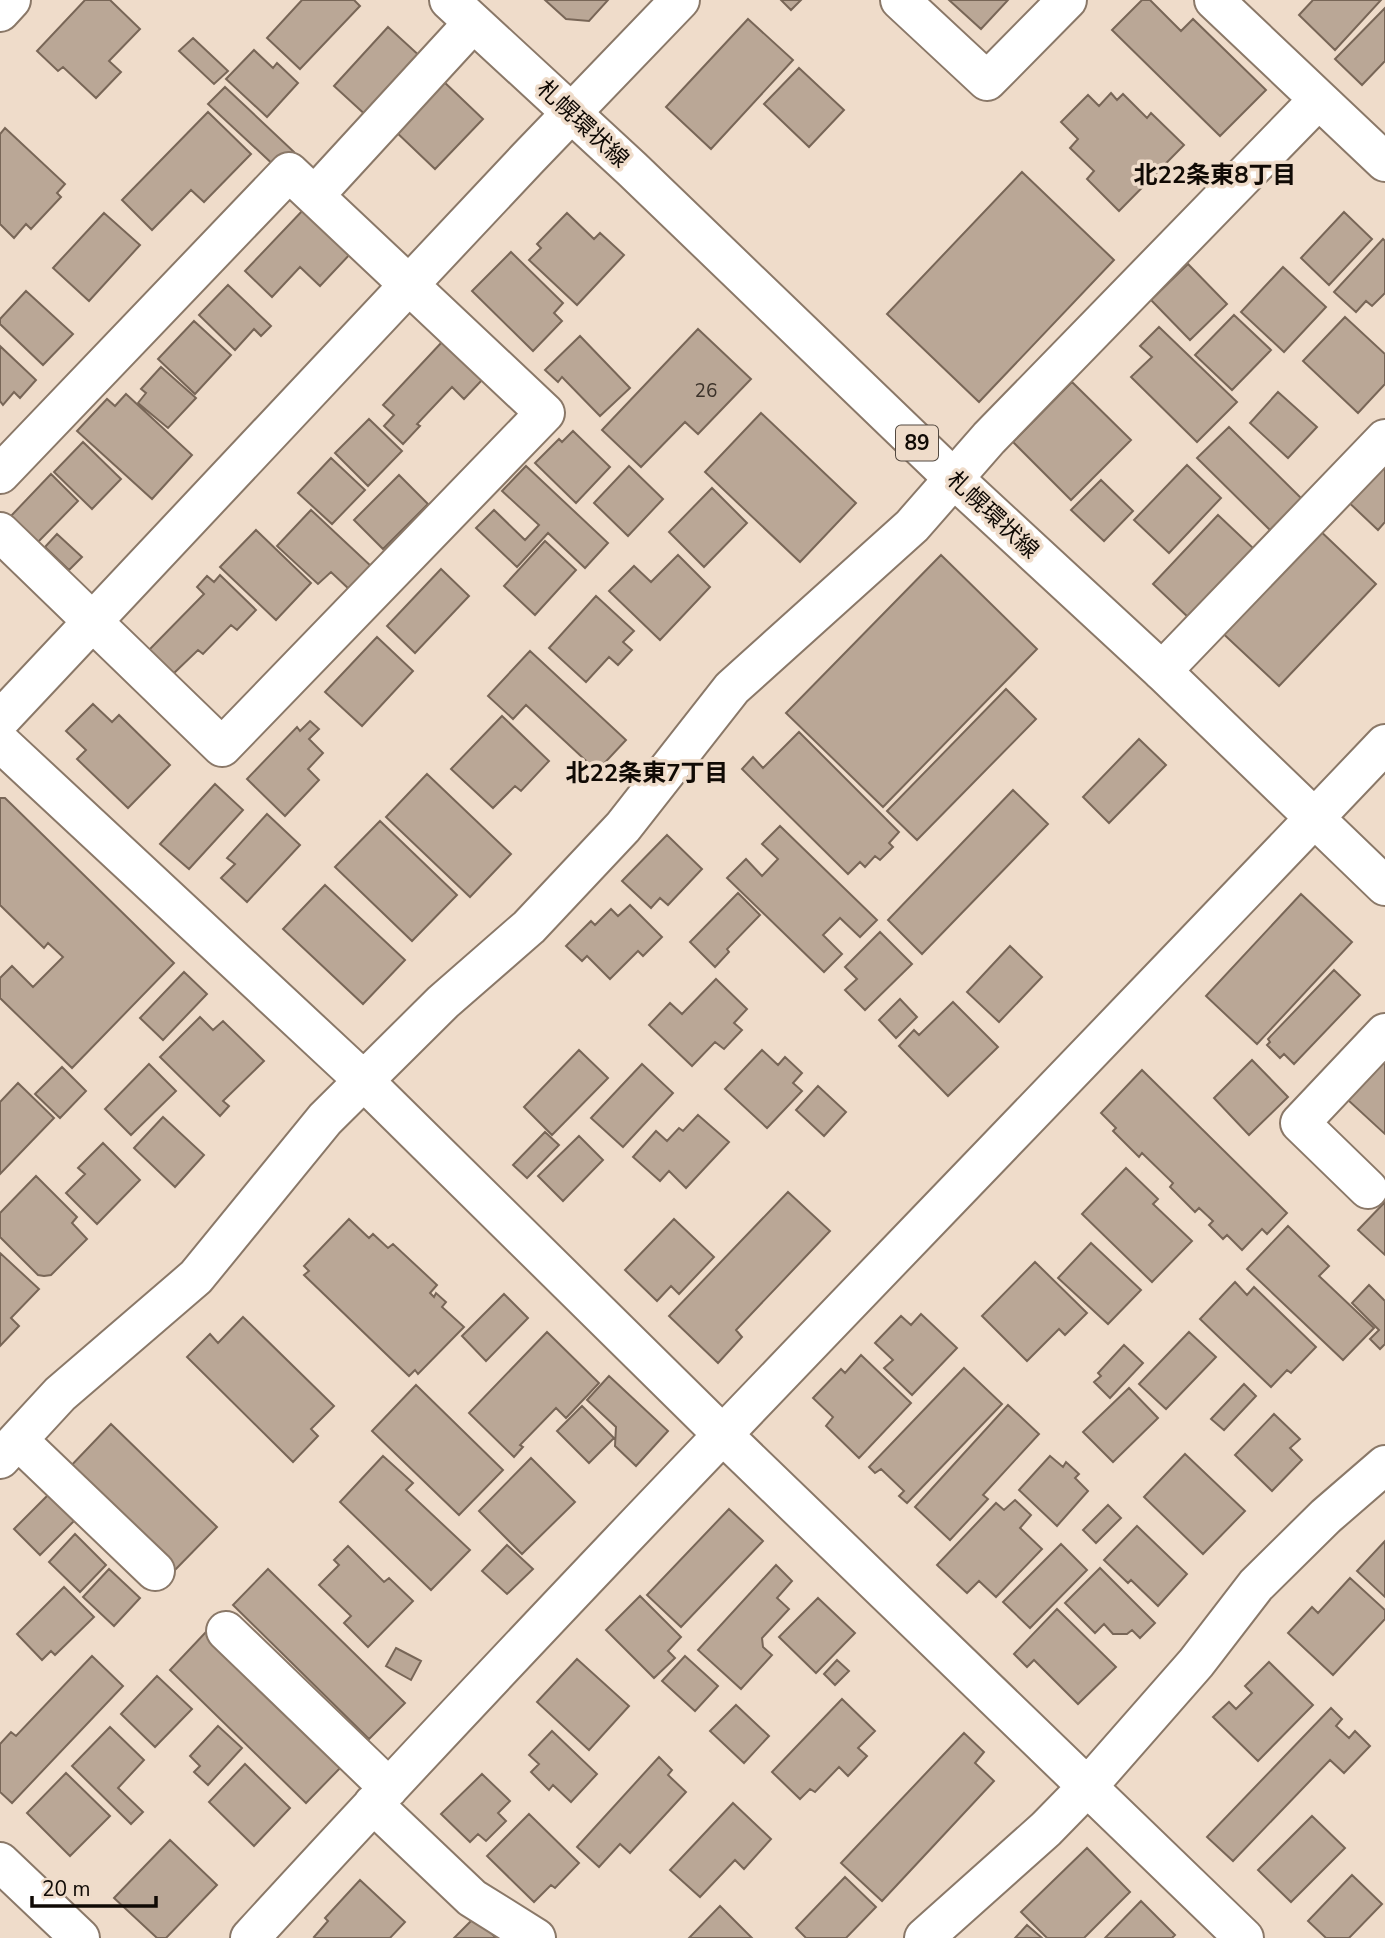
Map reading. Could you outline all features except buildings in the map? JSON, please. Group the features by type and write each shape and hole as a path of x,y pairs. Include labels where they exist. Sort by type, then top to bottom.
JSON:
{"street":[{"path":"0,720 680,0"},
{"path":"900,0 987,81 1067,0"},
{"path":"1214,0 1385,162"},
{"path":"315,195 461,12"},
{"name":"札幌環状線","path":"461,12 571,113 952,477 1162,671 1385,886"},
{"path":"155,1571 9,1449 60,1394 195,1277 325,1119 443,1002 529,927 623,827 732,688 912,526 952,477 1318,100"},
{"path":"0,474 289,172 545,413 222,747 0,532"},
{"path":"1162,671 1385,439"},
{"path":"0,742 363,1080 722,1434 1244,1938"},
{"path":"250,1938 722,1434 1385,744"},
{"path":"1368,1189 1300,1123 1385,1033"},
{"path":"925,1938 1046,1829 1088,1786 1196,1663 1256,1585 1326,1516 1385,1465"},
{"path":"226,1631 381,1796 472,1898 536,1938"},
{"path":"0,1862 80,1938"}],"district":[{"name":"北22条東8丁目","path":"1215,175"},
{"name":"北22条東7丁目","path":"647,773"}]}
